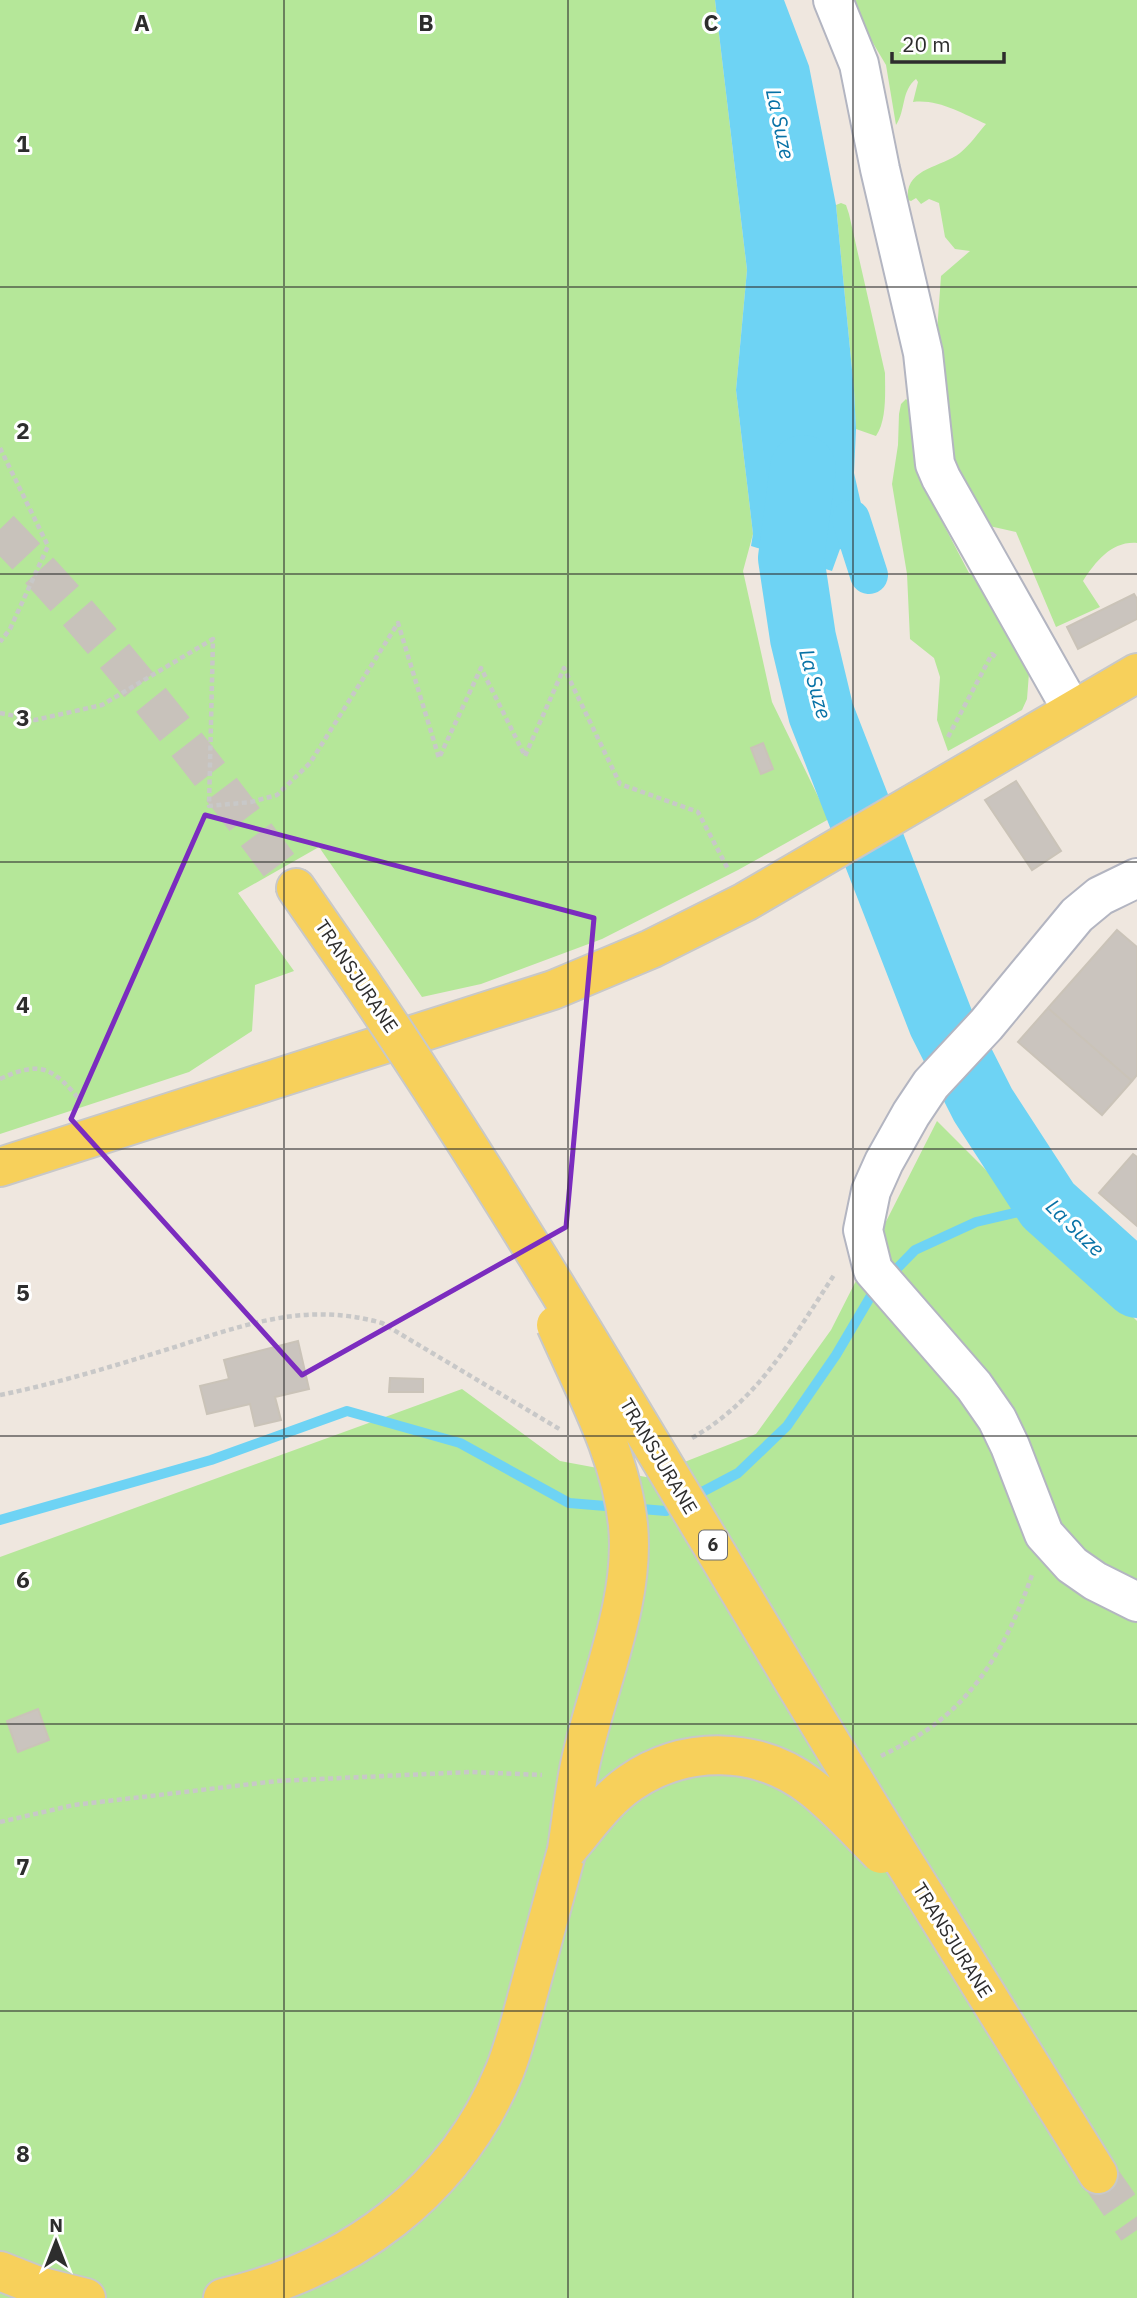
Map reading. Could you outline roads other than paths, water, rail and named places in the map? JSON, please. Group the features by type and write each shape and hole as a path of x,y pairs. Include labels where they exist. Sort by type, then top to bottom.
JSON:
{"main road":[{"path":"0,1167 553,990 651,949 740,885 1057,719 1137,673"},
{"name":"TRANSJURANE","path":"304,899 429,1082 665,1463 861,1794 1098,2174"},
{"path":"223,2298 306,2273 365,2240 418,2197 457,2153 483,2114 505,2068 567,1850 579,1770 622,1605 628,1561 628,1527 621,1486 606,1440 498,1195"},
{"path":"567,1850 618,1792 645,1774 693,1757 736,1756 771,1765 810,1786 926,1897"},
{"path":"0,2271 57,2292 86,2298"}],"street":[{"path":"833,0 859,64 880,169 923,353 935,464 1057,719"},
{"path":"1137,878 1100,896 1077,915 986,1025 931,1084 884,1162 871,1191 863,1230 873,1270 974,1385 997,1419 1044,1534 1072,1565 1094,1581 1137,1602"}],"water":[{"path":"715,0 784,0 809,66 836,205 854,390 854,473 862,508 872,525 866,540 876,565 857,573 847,551 840,549 832,571 751,546 753,534 736,390 747,270"}],"waterway":[{"name":"La Suze","path":"803,468 791,558 803,638 821,713 941,1022 983,1105 1048,1205 1137,1285"},
{"path":"851,519 869,575"},
{"path":"0,1520 211,1460 347,1411 460,1443 569,1503 666,1511 738,1473 787,1426 836,1355 872,1294 915,1250 976,1222 1048,1205"}],"tunnel":[{"path":"0,529 117,659 226,795 296,888"},
{"path":"1098,2174 1137,2230"}]}
